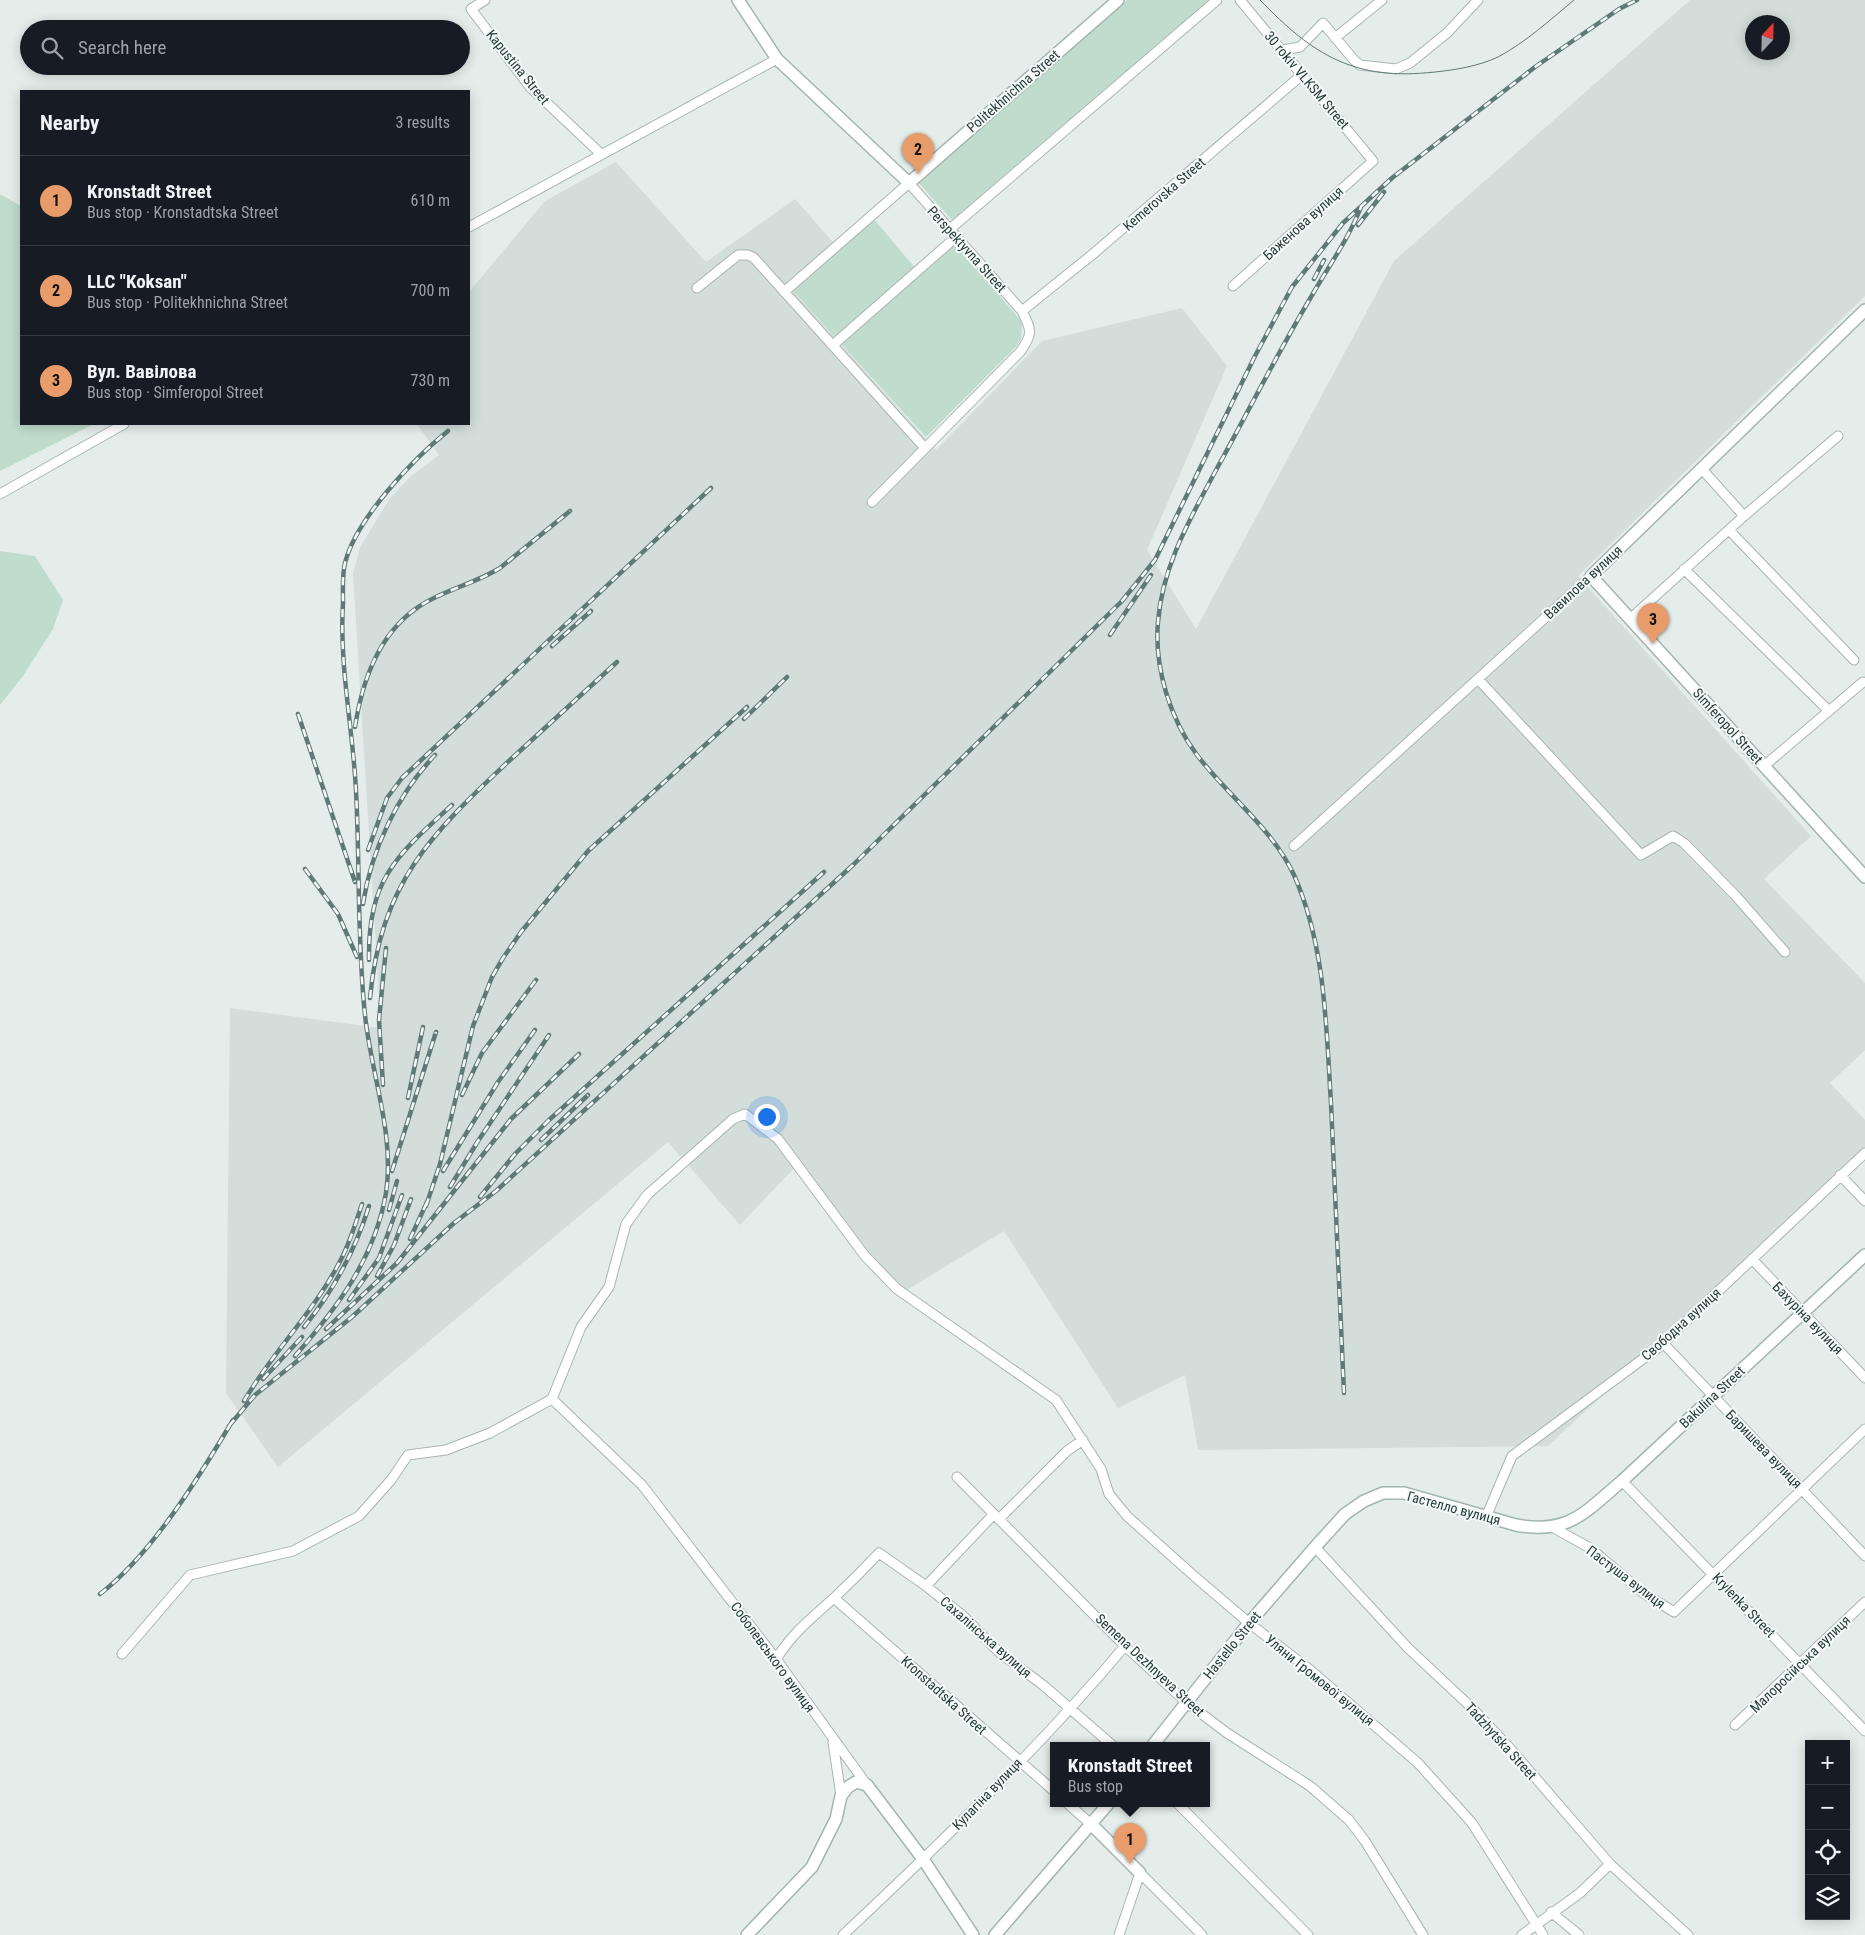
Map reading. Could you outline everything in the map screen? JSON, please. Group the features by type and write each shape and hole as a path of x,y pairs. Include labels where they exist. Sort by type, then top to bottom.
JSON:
{"street":[{"name":"Kapustina Street","path":"485,0 471,9 530,87 601,154"},
{"name":"Perspektyvna Street","path":"738,0 777,58 908,183 1022,311 1030,326 1031,334 1020,352 872,502"},
{"name":"Politekhnichna Street","path":"908,183 1118,0"},
{"path":"833,345 952,233 1217,0"},
{"name":"30 rokiv VLKSM Street","path":"1240,0 1374,161"},
{"path":"1335,38 1382,0"},
{"path":"1283,50 1300,47 1323,23 1360,65 1396,69 1410,63 1447,33 1478,0"},
{"path":"470,226 777,58"},
{"name":"Kemerovska Street","path":"1022,311 1093,254 1303,74"},
{"name":"Баженова вулиця","path":"1233,286 1374,161"},
{"path":"784,292 908,183"},
{"path":"697,288 738,255 743,254 754,258 925,448"},
{"name":"Вавилова вулиця","path":"1294,846 1591,576 1865,310"},
{"path":"0,494 122,425"},
{"path":"1630,618 1744,516 1838,436"},
{"path":"1701,468 1744,516"},
{"path":"1729,530 1854,660"},
{"path":"1684,569 1828,711"},
{"name":"Simferopol Street","path":"1591,576 1865,877"},
{"path":"1478,679 1640,855 1673,836 1684,843 1729,889 1785,952"},
{"path":"1764,766 1863,682"},
{"name":"Уляни Громової вулиця","path":"552,1399 581,1327 609,1287 626,1224 647,1195 733,1119 745,1114 778,1139 864,1256 897,1289 1056,1400 1101,1469 1109,1494 1128,1516 1249,1623 1309,1669 1418,1764 1472,1822 1543,1935"},
{"name":"Свободна вулиця","path":"1486,1517 1512,1456 1663,1343 1865,1153"},
{"path":"1840,1175 1865,1201"},
{"name":"Bakulina Street","path":"1552,1527 1566,1524 1580,1516 1622,1481 1865,1255"},
{"name":"Бахуріна вулиця","path":"1752,1259 1865,1378"},
{"name":"Баришева вулиця","path":"1663,1343 1865,1556"},
{"path":"122,1654 190,1576 293,1551 359,1516 391,1480 408,1455 446,1450 481,1437 552,1399"},
{"name":"Соболевського вулиця","path":"552,1399 642,1484 776,1659 833,1741 924,1859 973,1935"},
{"path":"1713,1573 1865,1429"},
{"path":"926,1586 997,1516 1067,1451 1083,1440"},
{"name":"Semena Dezhnyeva Street","path":"957,1477 1125,1646 1186,1702 1227,1733 1310,1786 1349,1820 1365,1840 1423,1935"},
{"name":"Krylenka Street","path":"1622,1481 1801,1663 1865,1731"},
{"name":"Гастелло вулиця","path":"1315,1547 1346,1514 1364,1501 1383,1493 1404,1494 1535,1529 1552,1527"},
{"name":"Пастуша вулиця","path":"1552,1527 1590,1548 1642,1592 1674,1612 1713,1573"},
{"name":"Hastello Street","path":"1155,1742 1249,1623 1315,1547"},
{"name":"Tadzhytska Street","path":"1315,1547 1408,1648 1472,1708 1507,1745 1610,1864 1688,1935"},
{"name":"Сахалінська вулиця","path":"834,1598 879,1553 926,1586 962,1616 1000,1653 1043,1685 1108,1742"},
{"path":"776,1659 786,1643 810,1617 834,1598"},
{"name":"Kronstadtska Street","path":"834,1598 1050,1788"},
{"name":"Малоросійська вулиця","path":"1735,1725 1865,1602"},
{"name":"Кулагіна вулиця","path":"843,1935 924,1859 1071,1710 1125,1646"},
{"path":"747,1935 812,1867 836,1819 841,1796 833,1741"},
{"path":"841,1796 848,1787 856,1782 866,1785"},
{"path":"1072,1807 1202,1935"},
{"path":"995,1935 1106,1807"},
{"path":"1181,1807 1308,1935"},
{"path":"1522,1935 1536,1922 1580,1893 1610,1864"},
{"path":"1119,1935 1140,1873"},
{"path":"1551,1912 1579,1935"}],"shaded area":[{"path":"1690,0 1865,0 1865,296 1578,576 1811,836 1764,879 1865,983 1865,1050 1830,1083 1865,1120 1865,1152 1548,1446 1198,1450 1185,1375 1118,1408 1004,1231 905,1291 897,1289 797,1165 740,1225 668,1142 278,1467 226,1393 230,1008 381,1028 353,574 360,547 390,498 411,476 439,455 418,425 470,425 470,291 545,201 616,162 706,262 795,199 840,250 793,291 936,450 1042,341 1182,308 1227,366 1147,550 1196,629 1394,261"}],"green space":[{"path":"1127,0 1209,0 952,220 917,181"},
{"path":"0,194 20,205 20,425 92,425 0,471"},
{"path":"874,219 920,274 955,244 1022,322 1021,339 1016,347 926,437 793,291"},
{"path":"0,551 35,556 63,600 53,629 23,676 0,705"}],"tram line":[{"path":"1260,0 1280,20 1318,50 1359,68 1407,74 1459,69 1498,57 1528,38 1574,0"}],"railway":[{"path":"229,1426 255,1395 352,1317 454,1223 496,1191 853,865 1122,601 1155,560 1255,356 1292,287 1343,223 1392,178 1535,67 1619,9 1637,0"},
{"path":"1358,225 1384,192"},
{"path":"1344,1393 1328,1045 1323,988 1313,930 1305,902 1285,858 1262,827 1209,770 1187,741 1166,692 1161,674 1157,639 1165,582 1187,526 1274,362 1344,242 1361,207"},
{"path":"1314,279 1324,260"},
{"path":"295,1356 339,1300 363,1260 381,1217 388,1171 385,1126 368,1037 362,987 356,791 342,627 344,568 351,546 373,509 403,473 448,431"},
{"path":"368,850 387,798 402,778 711,488"},
{"path":"355,727 370,670 378,652 401,621 416,608 434,598 484,577 500,568 570,511"},
{"path":"1110,635 1151,575"},
{"path":"552,646 591,611"},
{"path":"370,998 376,958 385,923 398,892 414,864 433,838 481,787 617,662"},
{"path":"744,719 787,677"},
{"path":"426,1206 440,1164 473,1026 492,977 503,958 521,932 588,851 747,707"},
{"path":"298,714 355,882"},
{"path":"363,904 372,863 388,824 409,787 435,755"},
{"path":"369,960 370,932 374,909 380,889 389,871 415,839 452,805"},
{"path":"305,869 338,914 357,957"},
{"path":"480,1197 515,1154 549,1120 824,872"},
{"path":"383,1085 379,1020 386,948"},
{"path":"462,1095 482,1053 536,980"},
{"path":"408,1098 423,1027"},
{"path":"443,1171 498,1082 535,1030"},
{"path":"392,1171 436,1032"},
{"path":"450,1187 478,1141 549,1035"},
{"path":"326,1329 397,1263 511,1119 579,1054"},
{"path":"541,1140 588,1095"},
{"path":"389,1210 397,1181"},
{"path":"349,1300 379,1258 402,1195"},
{"path":"377,1276 394,1245 411,1199"},
{"path":"410,1239 428,1200"},
{"path":"244,1401 267,1366 328,1283 352,1235 362,1204"},
{"path":"304,1327 325,1299 342,1270 357,1239 369,1206"},
{"path":"263,1379 302,1337"},
{"path":"100,1594 138,1558 156,1536 190,1490 233,1420"}],"place":[{"name":"LLC \"Koksan\"","path":"918,174"},
{"name":"Вул. Вавілова","path":"1653,644"},
{"name":"Kronstadt Street","path":"1130,1864"}]}
